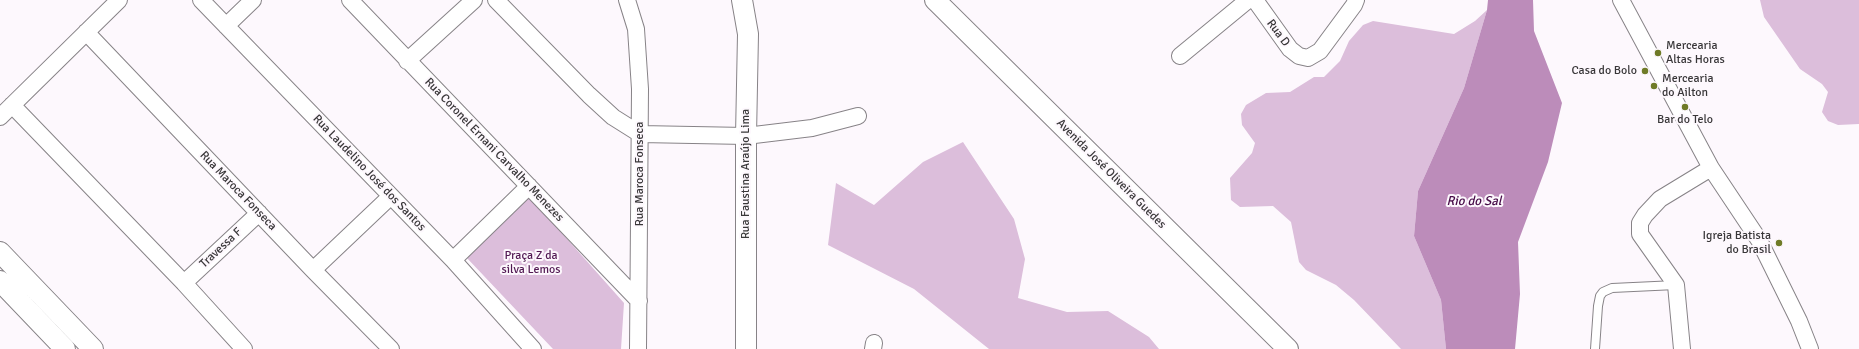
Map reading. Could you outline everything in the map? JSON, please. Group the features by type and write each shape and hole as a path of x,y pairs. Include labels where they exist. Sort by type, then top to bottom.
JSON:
{"street":[{"path":"0,117 119,0"},
{"name":"Rua Laudelino José dos Santos","path":"201,0 453,260 533,349"},
{"path":"226,26 253,0"},
{"name":"Rua Coronel Ernani Carvalho Menezes","path":"350,0 639,301"},
{"path":"407,61 474,0"},
{"path":"496,0 589,96 613,118 640,134 746,136 818,127 858,116"},
{"name":"Rua Maroca Fonseca","path":"627,0 636,29 639,49 640,134 638,349"},
{"name":"Rua Faustina Araújo Lima","path":"742,0 748,34 746,136 746,349"},
{"name":"Avenida José Oliveira Guedes","path":"935,0 1288,349"},
{"path":"1180,56 1248,0"},
{"name":"Rua D","path":"1255,0 1290,49 1299,56 1308,58 1320,51 1355,2"},
{"path":"1621,0 1711,168 1759,240 1799,321 1810,349"},
{"name":"Rua Maroca Fonseca","path":"86,32 258,213 391,349"},
{"path":"12,105 184,283 244,349"},
{"path":"1682,349 1676,285 1640,234 1640,223 1645,214 1660,199 1711,168"},
{"path":"453,260 529,186"},
{"path":"313,270 391,196"},
{"name":"Travessa F","path":"184,283 258,213"},
{"path":"0,252 93,349"},
{"path":"0,282 65,349"}],"lane":[{"path":"1596,349 1598,306 1600,296 1603,292 1612,288 1676,285"}],"green space":[{"path":"1760,0 1859,0 1859,124 1838,125 1828,121 1822,112 1828,92 1822,84 1800,69 1764,17"},
{"path":"1487,10 1464,88 1418,191 1414,236 1441,300 1446,349 1401,349 1354,300 1336,285 1306,270 1299,262 1291,222 1273,206 1240,207 1231,200 1230,178 1252,153 1255,143 1242,125 1241,114 1246,105 1266,93 1290,92 1314,77 1324,77 1340,61 1349,41 1363,25 1373,21 1454,34 1475,21"},
{"path":"963,142 1014,219 1025,259 1018,298 1067,312 1108,311 1149,337 1159,349 989,349 914,289 828,245 836,183 874,205 923,162"},
{"name":"Praça Z da silva Lemos","path":"528,195 624,303 621,349 553,349 466,257"}],"water":[{"name":"Rio do Sal","path":"1488,0 1533,0 1534,31 1562,103 1548,162 1518,242 1520,294 1515,349 1446,349 1441,300 1414,236 1418,191 1464,88 1487,10"}],"place":[{"name":"Mercearia Altas Horas","path":"1658,53"},
{"name":"Casa do Bolo","path":"1645,71"},
{"name":"Mercearia do Ailton","path":"1654,86"},
{"name":"Bar do Telo","path":"1685,107"},
{"name":"Igreja Batista do Brasil","path":"1779,243"}]}
